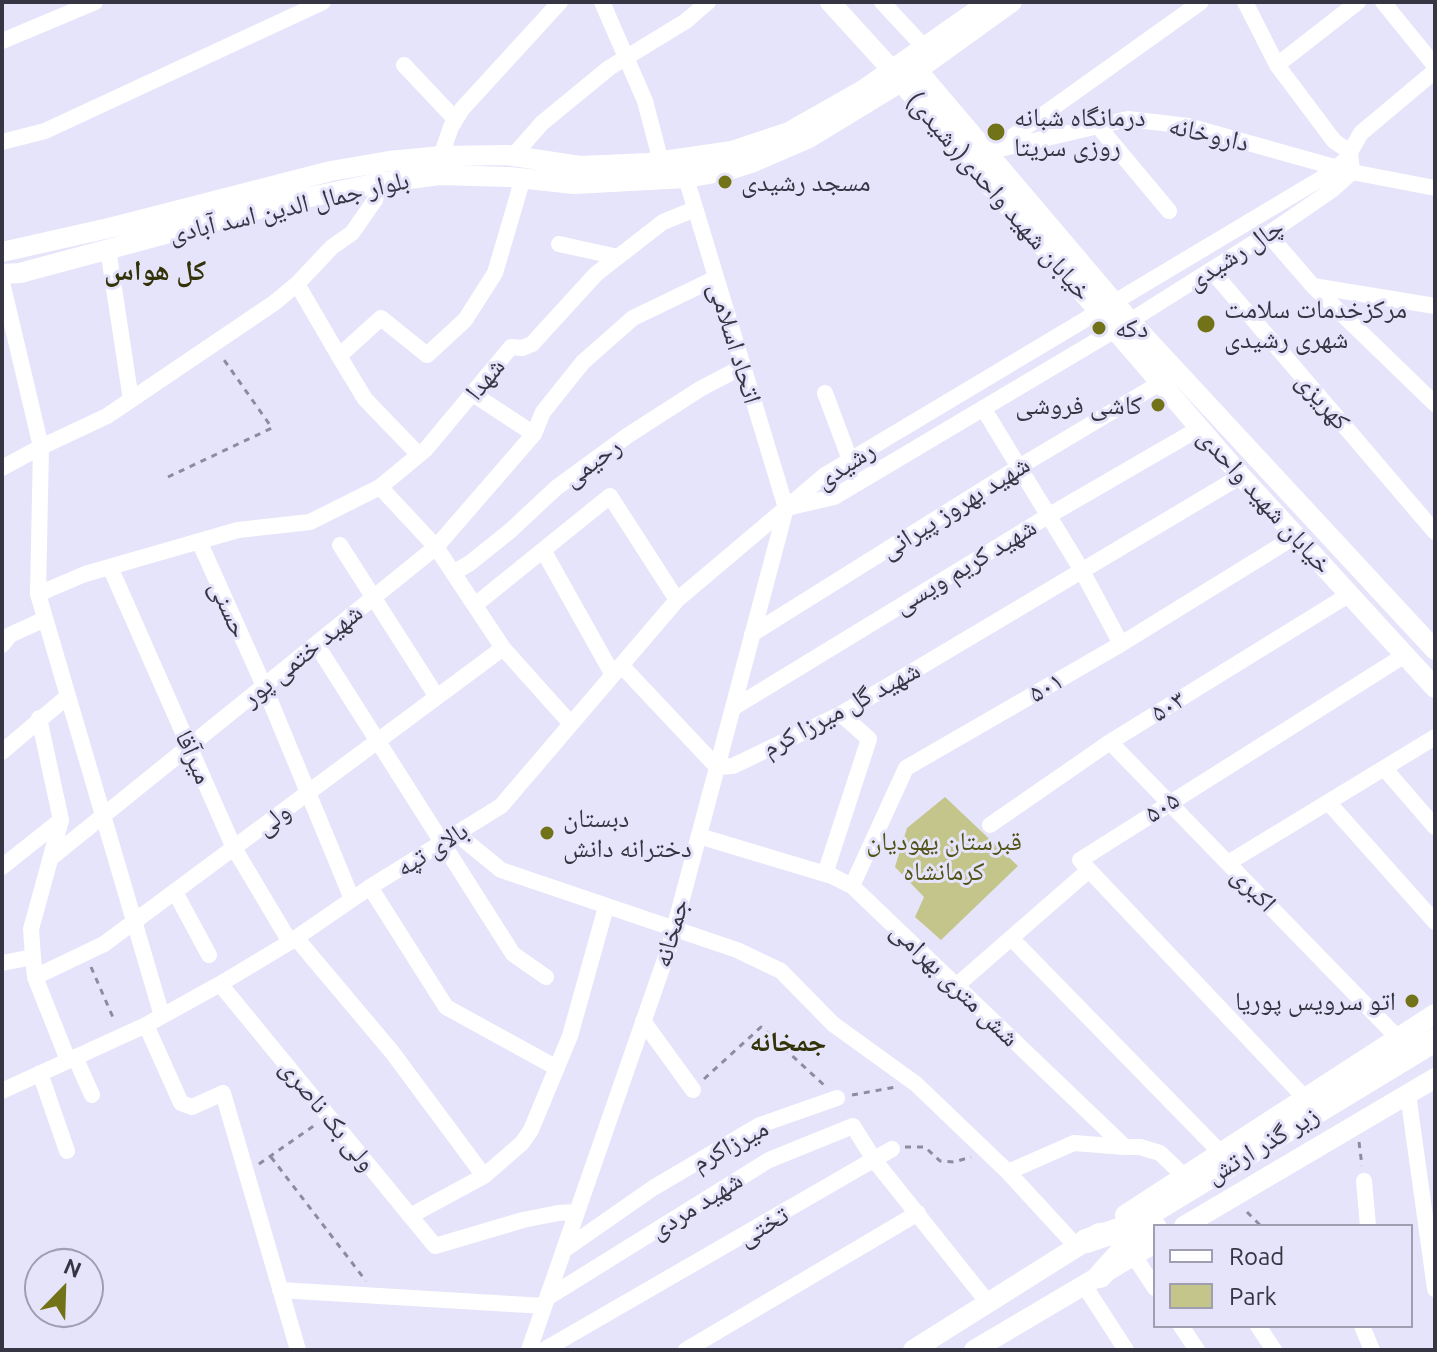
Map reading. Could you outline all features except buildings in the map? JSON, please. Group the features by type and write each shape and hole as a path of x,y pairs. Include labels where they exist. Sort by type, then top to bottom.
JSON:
{"highway":[{"name":"زیر گذر ارتش","path":"1082,1244 1125,1228 1435,1040"},
{"name":"زیر گذر ارتش","path":"1162,1224 1435,1058"},
{"name":"زیر گذر ارتش","path":"1092,1281 1129,1244 1153,1229"}],"main road":[{"path":"830,2 904,74"},
{"name":"بلوار جمال الدین اسد آبادی","path":"2,274 20,273 277,204 441,156 513,156 580,166 661,162 732,151 789,132 863,90 904,74 924,47 989,2"},
{"name":"بلوار جمال الدین اسد آبادی","path":"2,252 331,171 523,178 574,184 686,178 726,171 773,155 809,138 1012,2"},
{"name":"خیابان شهید واحدی(رشیدی)","path":"904,74 990,151 1097,311"},
{"name":"خیابان شهید واحدی(رشیدی)","path":"904,74 1097,311"},
{"name":"خیابان شهید واحدی","path":"1097,311 1122,326 1432,640"},
{"name":"خیابان شهید واحدی","path":"1122,326 1160,383 1435,688"},
{"path":"913,1350 989,1304 1435,1014"},
{"path":"1187,1224 1435,1078"},
{"path":"985,1347 1153,1244"}],"street":[{"path":"2,41 95,2"},
{"path":"2,142 45,131 323,2"},
{"path":"441,156 455,119 560,2"},
{"path":"602,2 645,101 661,162"},
{"path":"513,156 542,123 624,57 686,21 708,2"},
{"path":"882,2 924,47"},
{"path":"990,151 1201,2"},
{"path":"1245,2 1277,65 1347,162"},
{"path":"1277,65 1358,2"},
{"path":"1347,162 1361,133 1435,69 1383,2"},
{"path":"404,65 455,119"},
{"name":"داروخانه","path":"990,151 1128,119 1188,126 1347,162 1435,188"},
{"path":"1098,126 1169,211"},
{"name":"چال رشیدی","path":"1122,326 1268,234 1347,162"},
{"name":"چال رشیدی","path":"1097,311 1347,162"},
{"path":"2,468 107,416 274,303 332,247 352,233 375,200 377,173"},
{"path":"339,356 381,318 427,355 465,320 495,273 523,178"},
{"name":"اتحاد اسلامی","path":"686,178 786,508"},
{"name":"شهدا","path":"199,541 238,530 310,522 380,487 419,455 511,347 522,348 532,344 596,274 663,222 695,209"},
{"path":"1268,234 1313,286 1434,402"},
{"path":"559,244 618,257"},
{"path":"108,249 131,400"},
{"name":"کهریزی","path":"1211,270 1435,532"},
{"name":"شهید ختمی پور","path":"52,857 436,547 534,434 543,412 583,362 633,318 716,278"},
{"path":"2,282 41,447 38,594 162,1016"},
{"path":"1146,282 1148,296 1162,301"},
{"path":"297,284 365,399 419,455"},
{"path":"1313,286 1435,306"},
{"path":"1095,342 1096,333 1092,325 1097,311"},
{"name":"رشیدی","path":"786,508 825,475 1097,311"},
{"name":"رشیدی","path":"786,508 834,497 1122,326"},
{"name":"رحیمی","path":"453,573 510,531 556,488 627,436 700,389 742,367"},
{"name":"شهید بهروز پیرانی","path":"752,634 1160,383"},
{"path":"825,393 850,460"},
{"path":"473,394 534,434"},
{"path":"983,408 1081,569 1121,644"},
{"name":"شهید کریم ویسی","path":"733,708 1048,516 1200,428"},
{"name":"شهید گل میرزا کرم","path":"717,767 733,766 841,714 1241,476"},
{"path":"380,487 436,547 503,648 571,724"},
{"path":"475,605 610,496 677,600"},
{"name":"بالای تپه","path":"2,1091 146,1025 220,984 501,806 677,600 786,508"},
{"name":"جمخانه","path":"529,1350 674,928 786,508"},
{"name":"۵۰۱","path":"852,886 906,768 1121,644 1296,536"},
{"path":"38,594 85,574 199,541"},
{"name":"حسنی","path":"199,541 264,686 352,899"},
{"path":"340,545 437,697"},
{"path":"543,550 617,670 717,767"},
{"name":"میرآقا","path":"110,567 234,848 293,940 392,1052 484,1176"},
{"name":"۵۰۳","path":"990,825 1110,742 1350,594"},
{"path":"2,645 10,635 45,619"},
{"path":"316,644 377,741 450,838 513,954 546,977"},
{"name":"ولی","path":"35,977 104,944 503,648"},
{"name":"۵۰۵","path":"956,986 1089,870 1080,860 1405,655"},
{"path":"2,752 68,696"},
{"path":"825,874 869,739 841,714"},
{"path":"39,718 61,820 31,929 35,977 92,1095"},
{"path":"1228,863 1435,737"},
{"name":"اکبری","path":"1110,742 1397,1037"},
{"path":"1384,768 1435,827"},
{"path":"1328,802 1435,922"},
{"path":"2,867 61,820"},
{"name":"شش متری بهرامی","path":"699,836 825,874 852,886 1125,1147"},
{"path":"450,838 501,870 737,950 781,971 833,1024 916,1084 1082,1244"},
{"path":"1089,870 1304,1097"},
{"path":"370,887 446,1007 557,1068"},
{"path":"175,892 209,955"},
{"path":"410,1216 484,1176 522,1143 531,1130 570,1036 606,907"},
{"path":"1012,939 1220,1152"},
{"path":"2,963 33,957"},
{"name":"ولی بک ناصری","path":"220,984 435,1246 523,1220 577,1212"},
{"path":"643,1021 693,1090"},
{"path":"146,1025 181,1103 192,1107 223,1093 298,1350 308,1350"},
{"path":"40,1073 67,1151"},
{"path":"1408,1094 1435,1289"},
{"name":"میرزاکرم","path":"564,1250 653,1188 760,1125 837,1098"},
{"name":"شهید مردی","path":"545,1302 769,1160 853,1126 875,1161"},
{"path":"1008,1172 1074,1143 1140,1147 1160,1153 1184,1176"},
{"name":"تختی","path":"544,1350 892,1149"},
{"path":"875,1161 989,1304"},
{"path":"1364,1181 1368,1224"},
{"path":"686,1350 918,1213"},
{"path":"1134,1256 1153,1285"},
{"path":"1092,1281 1126,1350"},
{"path":"280,1290 545,1302"},
{"path":"1182,1328 1197,1350"},
{"path":"1259,1328 1274,1350"},
{"path":"1364,1328 1372,1350"}],"path":[{"path":"168,477 272,428 213,345"},
{"path":"85,953 121,1037"},
{"path":"693,1090 761,1027 837,1098 916,1084"},
{"path":"246,1172 328,1115"},
{"path":"1359,1142 1364,1181"},
{"path":"892,1149 913,1145 925,1147 940,1161 954,1162 984,1149"},
{"path":"271,1157 378,1296"},
{"path":"1247,1212 1259,1224"}],"green space":[{"name":"قبرستان یهودیان کرمانشاه","path":"945,797 1018,866 941,940 915,917 924,897 895,867 907,828"}],"place":[{"name":"درمانگاه شبانه روزی سریتا","path":"996,132"},
{"name":"مسجد رشیدی","path":"725,182"},
{"name":"مرکزخدمات سلامت شهری رشیدی","path":"1206,324"},
{"name":"دکه","path":"1099,328"},
{"name":"کاشی فروشی","path":"1158,405"},
{"name":"دبستان دخترانه دانش","path":"547,833"},
{"name":"اتو سرویس پوریا","path":"1412,1001"}],"district":[{"name":"کل هواس","path":"155,271"},
{"name":"جمخانه","path":"788,1042"}]}
